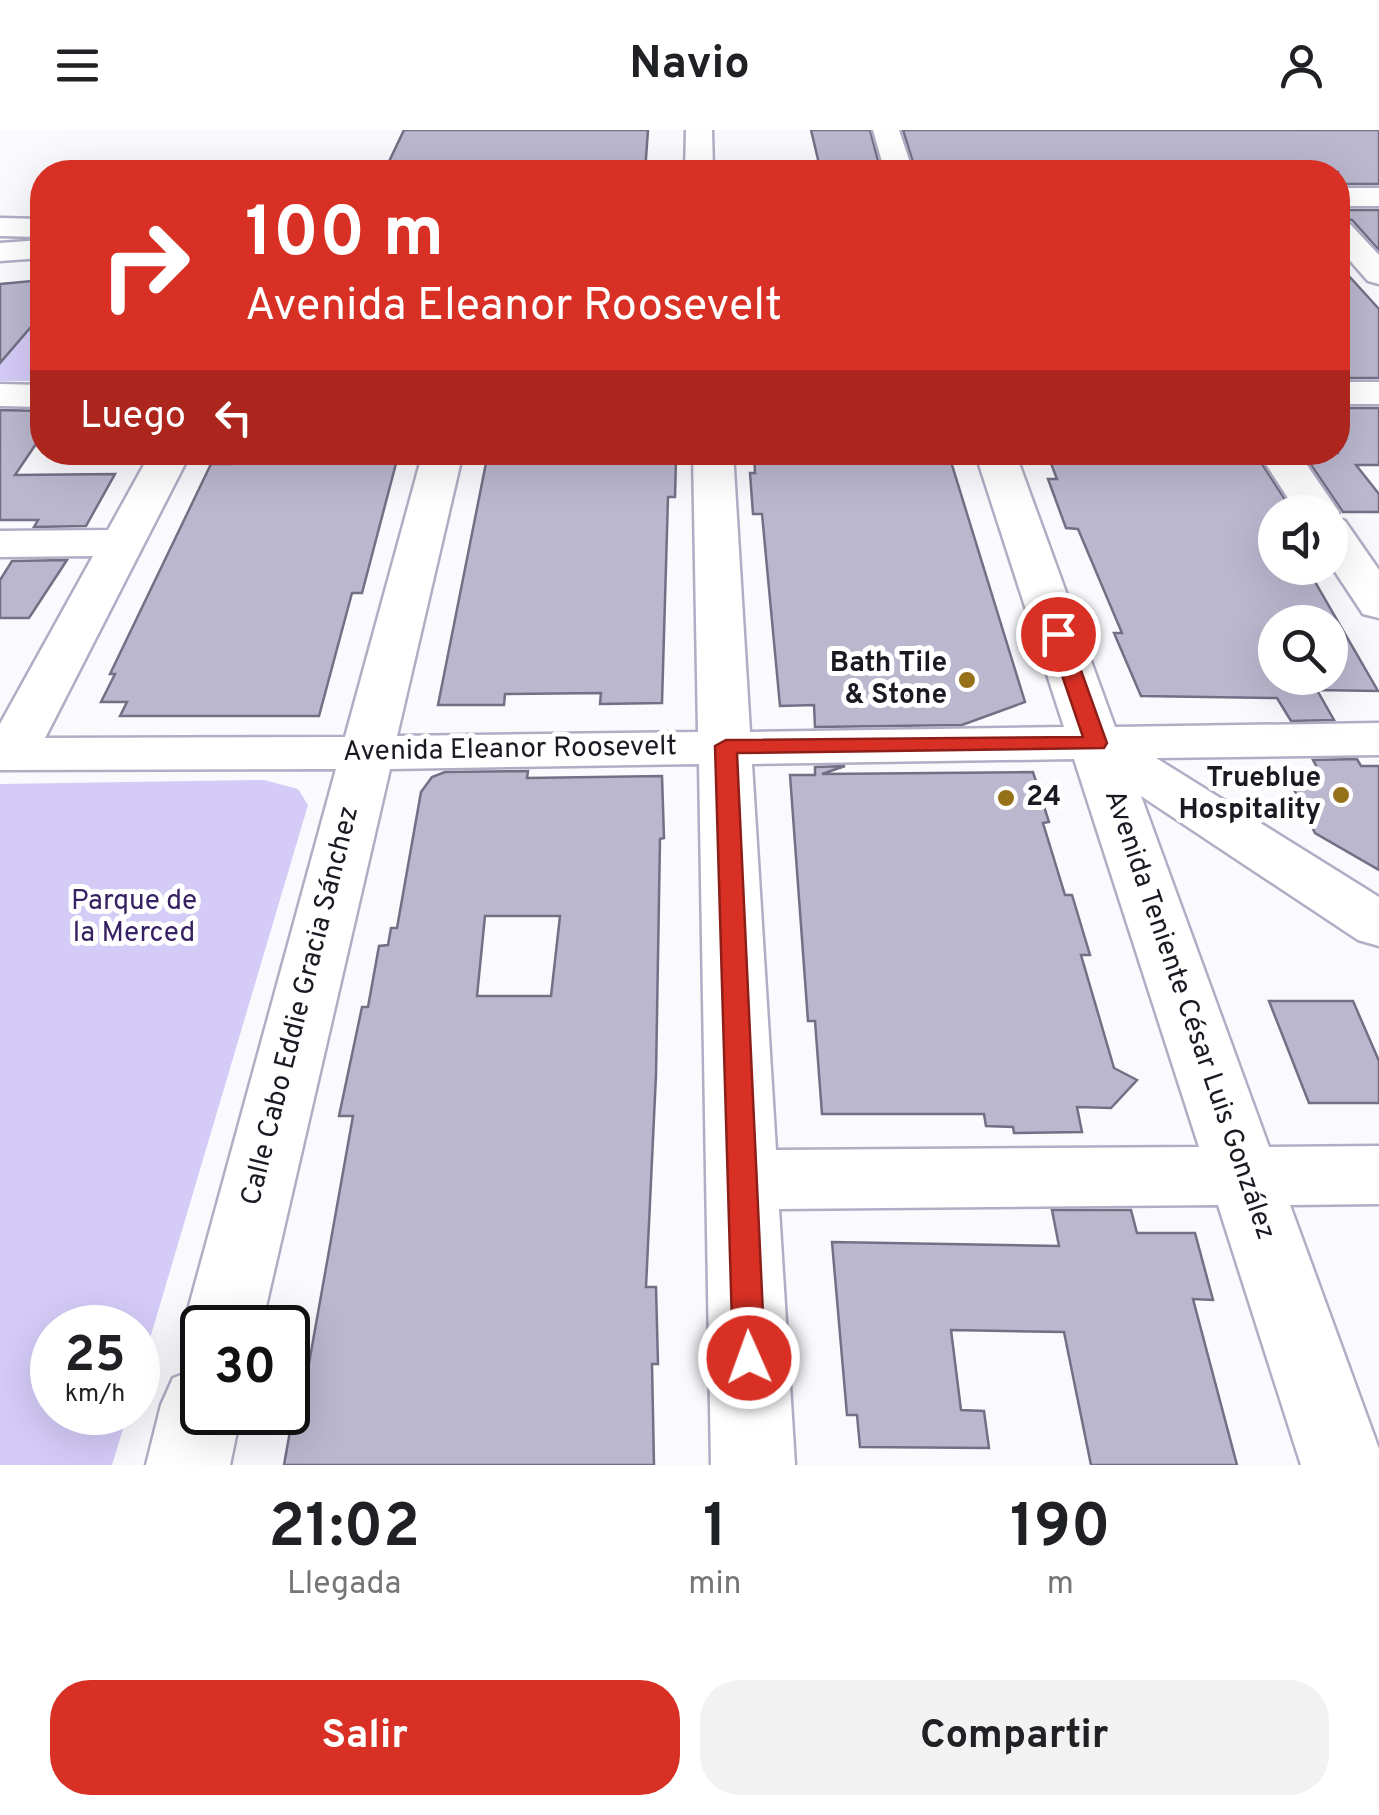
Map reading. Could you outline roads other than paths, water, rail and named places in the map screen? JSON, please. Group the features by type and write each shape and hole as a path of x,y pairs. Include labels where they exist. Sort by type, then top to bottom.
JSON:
{"street":[{"path":"699,130 699,160"},
{"path":"886,130 895,160"},
{"path":"1350,197 1379,197"},
{"path":"1350,218 1379,218"},
{"path":"0,229 30,228"},
{"path":"1350,242 1379,274"},
{"path":"0,252 30,249"},
{"path":"1350,393 1379,393"},
{"path":"0,395 30,396"},
{"path":"5,754 164,465"},
{"name":"Calle Cabo Eddie Gracia Sánchez","path":"228,1305 358,774 368,754 440,465"},
{"path":"714,465 753,1465"},
{"name":"Avenida Teniente César Luis González","path":"1000,465 1344,1465"},
{"path":"1287,465 1307,495"},
{"path":"0,544 121,544"},
{"path":"1348,557 1379,604"},
{"name":"Avenida Eleanor Roosevelt","path":"5,754 368,754 1379,739"},
{"path":"1096,743 1379,925"},
{"path":"742,1180 1379,1174"},
{"path":"188,1465 195,1435"}],"place":[{"name":"Bath Tile & Stone","path":"967,680"},
{"name":"Trueblue Hospitality","path":"1341,795"},
{"name":"24","path":"1006,798"}],"park label":[{"name":"Parque de la Merced","path":"134,918"}]}
